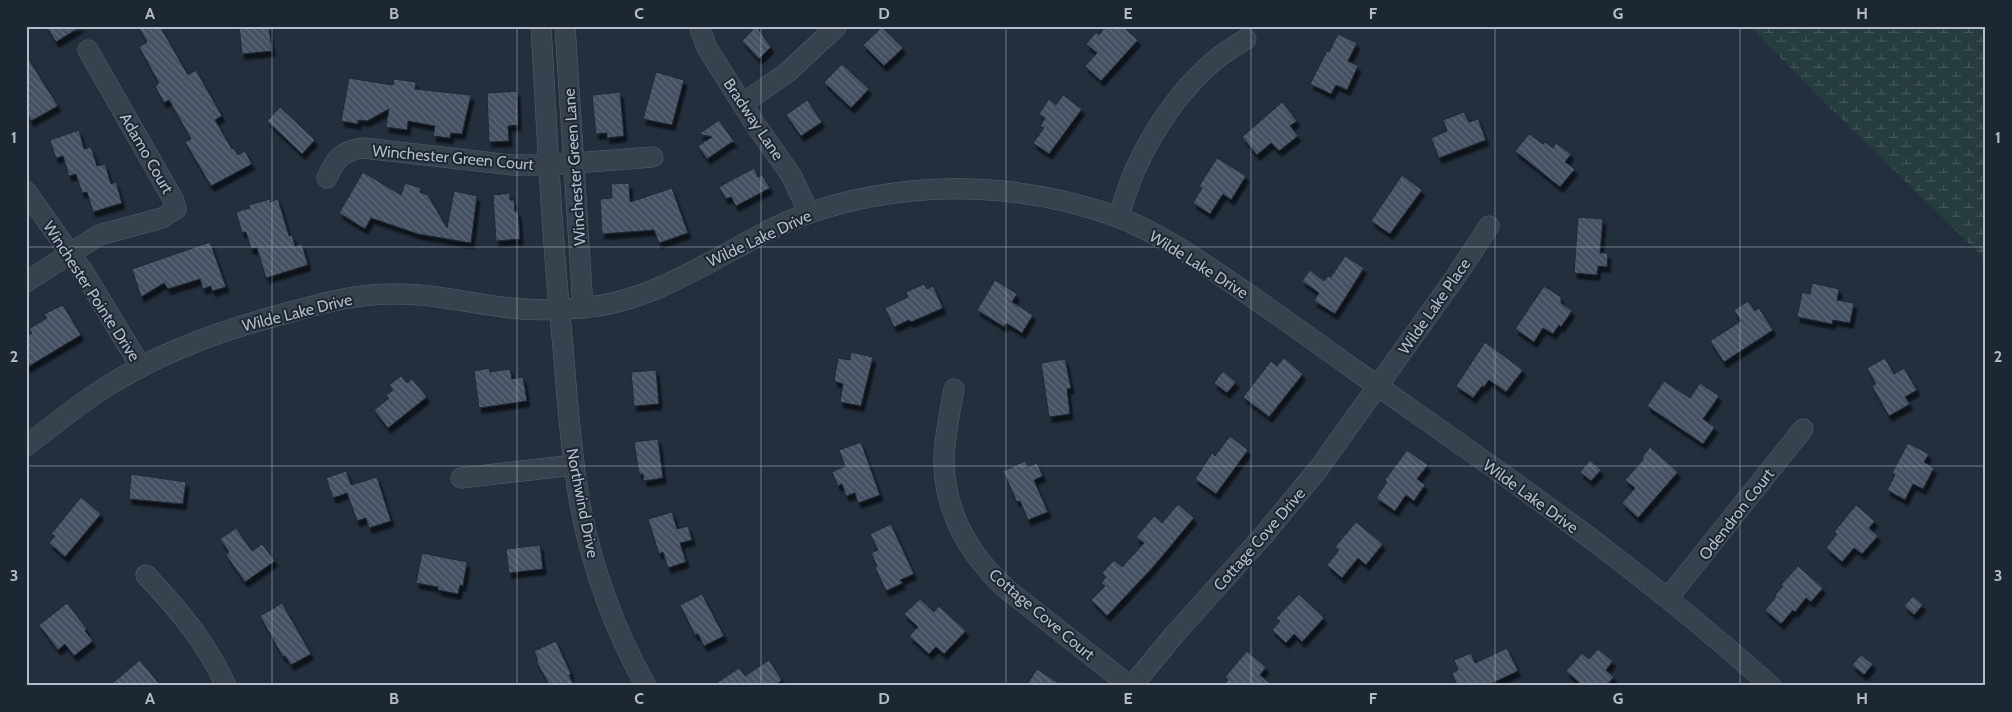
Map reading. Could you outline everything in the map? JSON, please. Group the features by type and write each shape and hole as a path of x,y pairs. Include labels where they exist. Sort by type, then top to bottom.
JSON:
{"street":[{"name":"Winchester Green Lane","path":"541,26 559,311"},
{"name":"Winchester Green Lane","path":"564,26 583,308"},
{"name":"Bradway Lane","path":"698,26 707,48 742,104 791,175 809,213"},
{"path":"742,104 788,72 837,26"},
{"path":"1118,217 1134,171 1174,104 1219,57 1246,39"},
{"name":"Adamo Court","path":"70,252 99,235 162,218 176,209 174,201 88,50"},
{"name":"Winchester Green Court","path":"327,178 339,158 349,150 363,148 512,165 549,165 653,157"},
{"name":"Wilde Lake Drive","path":"26,446 65,415 112,383 190,343 234,327 342,298 395,294 434,297 514,309 559,311 608,305 666,284 780,225 809,213 861,199 890,194 958,188 985,189 1046,198 1118,217 1186,252 1539,501 1668,598 1771,686"},
{"name":"Winchester Pointe Drive","path":"26,191 70,252 141,367"},
{"name":"Wilde Lake Place","path":"1378,386 1457,275 1489,226"},
{"path":"26,282 70,252"},
{"name":"Northwind Drive","path":"559,311 574,465 582,513 598,575 618,629 646,686"},
{"name":"Cottage Cove Drive","path":"1131,686 1174,635 1264,536 1320,468 1378,386"},
{"name":"Cottage Cove Court","path":"954,389 947,430 944,470 947,491 956,522 966,543 994,578 1009,591 1131,686"},
{"name":"Odendron Court","path":"1668,598 1803,429"},
{"path":"461,478 574,465"},
{"path":"146,575 181,612 216,663 226,686"}],"green space":[{"path":"1750,26 1986,26 1986,260 1811,89"}],"building":[{"path":"46,26 82,26 56,42"},
{"path":"138,26 160,26 188,75 196,70 222,116 215,120 232,149 238,155 245,151 252,164 211,186 185,142 191,139 169,100 164,103 155,86 159,83 139,47 147,42"},
{"path":"239,26 269,26 272,51 242,54"},
{"path":"756,26 771,47 759,59 742,41"},
{"path":"1106,26 1122,26 1138,40 1101,81 1085,66 1097,53 1086,44 1096,32 1099,35"},
{"path":"882,27 903,48 884,66 863,45"},
{"path":"1338,34 1357,43 1348,61 1358,66 1347,90 1336,85 1331,94 1310,84"},
{"path":"26,55 58,106 31,121 26,112"},
{"path":"842,64 869,89 851,108 824,82"},
{"path":"656,72 684,80 672,125 643,119"},
{"path":"349,78 393,85 394,79 416,82 415,89 471,95 462,134 451,133 450,138 433,136 435,126 408,121 407,130 386,127 389,109 367,121 358,120 358,124 341,121"},
{"path":"517,91 518,125 508,126 509,141 489,142 487,93"},
{"path":"620,92 624,136 607,138 607,133 596,134 592,95"},
{"path":"1063,95 1082,109 1049,154 1033,143 1044,128 1040,126 1045,118 1039,114 1049,99 1056,105"},
{"path":"807,100 822,122 801,136 786,115"},
{"path":"1282,102 1297,121 1290,126 1298,136 1279,151 1271,143 1257,155 1242,137"},
{"path":"280,107 315,140 302,154 267,121"},
{"path":"1464,112 1469,122 1478,119 1486,140 1439,158 1431,138 1447,131 1443,120"},
{"path":"719,120 735,143 732,142 707,159 698,146 712,137 699,134"},
{"path":"79,130 84,149 91,147 97,166 105,164 111,184 116,182 122,203 93,212 87,192 82,193 76,174 69,176 63,156 56,158 50,140"},
{"path":"1529,134 1543,144 1545,142 1553,148 1556,143 1571,154 1565,162 1575,169 1560,187 1515,151"},
{"path":"1217,158 1246,176 1231,200 1223,194 1210,214 1193,203 1202,188 1199,186"},
{"path":"754,168 758,177 762,175 770,188 736,206 731,197 726,199 719,187"},
{"path":"363,172 401,195 405,183 421,188 420,192 428,195 447,228 454,191 477,196 471,243 418,234 371,218 365,229 339,213"},
{"path":"1402,175 1422,190 1390,234 1371,221"},
{"path":"629,183 630,202 672,188 688,233 659,243 654,230 602,234 600,199 612,198 611,184"},
{"path":"510,193 510,200 514,200 515,212 518,211 520,239 496,241 493,195"},
{"path":"270,199 270,202 278,199 289,236 292,235 295,246 302,244 308,265 266,278 257,248 251,249 246,232 242,233 236,212 250,208 249,205"},
{"path":"1578,217 1603,219 1600,253 1608,253 1607,267 1598,266 1597,275 1574,273"},
{"path":"210,242 226,287 212,291 211,286 203,289 200,279 168,289 164,283 141,297 132,269"},
{"path":"1345,256 1364,268 1335,314 1314,301 1319,293 1302,281 1310,270 1324,281 1328,276 1331,277"},
{"path":"995,280 1017,294 1012,302 1033,315 1022,333 1006,323 1004,327 977,310"},
{"path":"1812,283 1839,289 1837,300 1854,303 1850,323 1833,320 1832,324 1797,317 1802,292 1810,294"},
{"path":"924,284 927,289 933,286 943,308 894,327 885,308 908,297 906,292"},
{"path":"1544,286 1561,297 1561,303 1572,311 1561,327 1559,325 1553,334 1543,328 1534,342 1515,329"},
{"path":"1748,301 1755,311 1759,308 1773,330 1724,362 1710,341 1741,321 1734,310"},
{"path":"63,305 81,335 26,368 26,336 32,333 29,329 47,318 44,314"},
{"path":"1485,342 1523,370 1506,392 1489,380 1473,398 1456,386"},
{"path":"851,352 873,357 861,406 840,402 843,384 834,381 838,358 850,360"},
{"path":"1284,358 1303,374 1269,417 1243,397 1271,361 1277,366"},
{"path":"1885,358 1894,374 1904,368 1917,390 1905,397 1910,404 1889,416 1872,386 1876,384 1867,368"},
{"path":"1065,359 1071,388 1067,389 1070,414 1049,417 1041,363"},
{"path":"489,368 490,372 510,369 512,379 523,377 527,401 479,408 474,371"},
{"path":"656,370 659,404 634,406 631,372"},
{"path":"1223,371 1236,382 1227,393 1214,383"},
{"path":"401,376 407,383 412,379 427,397 388,428 374,410 389,398 386,395 393,390 389,385"},
{"path":"1664,381 1690,398 1700,383 1719,396 1703,419 1715,427 1703,444 1647,406"},
{"path":"1230,436 1248,450 1216,494 1195,479 1212,453 1215,456"},
{"path":"658,439 663,478 644,481 643,474 639,474 634,442"},
{"path":"861,442 880,495 858,503 855,493 846,496 842,484 838,486 832,472 845,466 839,450"},
{"path":"1908,443 1929,454 1924,462 1934,468 1923,489 1913,484 1905,500 1887,490 1895,475 1892,473"},
{"path":"1650,447 1678,472 1638,518 1622,503 1635,488 1625,480 1643,460 1643,456"},
{"path":"1407,450 1428,465 1417,479 1425,485 1414,501 1406,495 1395,511 1376,498 1387,482 1385,480"},
{"path":"1590,460 1601,470 1591,481 1580,472"},
{"path":"1025,461 1028,467 1037,463 1043,476 1034,480 1048,512 1028,520 1020,501 1017,502 1003,471"},
{"path":"346,471 351,485 377,477 391,521 369,528 366,518 357,521 347,493 333,498 326,478"},
{"path":"131,474 186,482 183,504 129,499"},
{"path":"81,497 101,514 65,557 49,543 55,536 51,534"},
{"path":"1178,504 1194,518 1154,566 1107,616 1091,600 1105,586 1101,583 1106,577 1102,573 1114,560 1122,567 1144,543 1136,537 1154,516 1162,523"},
{"path":"1856,505 1875,521 1869,528 1878,536 1862,554 1854,548 1842,562 1826,548 1837,534 1834,532"},
{"path":"672,512 677,529 688,526 692,540 680,543 686,562 668,568 663,552 659,554 648,519"},
{"path":"1356,522 1383,544 1366,565 1358,558 1342,578 1327,565 1339,550 1335,547"},
{"path":"891,524 914,574 900,580 903,583 886,591 871,553 878,550 870,534"},
{"path":"236,528 252,551 262,544 275,561 245,582 226,555 229,552 220,539"},
{"path":"540,545 543,569 509,573 506,549"},
{"path":"422,553 467,562 463,586 460,585 458,594 438,590 438,587 416,583"},
{"path":"1798,566 1823,588 1811,602 1806,598 1795,612 1793,610 1781,624 1765,610 1776,597 1775,595 1783,586 1781,585"},
{"path":"702,594 724,636 704,646 698,634 695,635 680,605"},
{"path":"1299,594 1324,618 1302,642 1294,634 1286,643 1272,630 1280,621 1276,618"},
{"path":"1913,596 1923,605 1914,615 1904,606"},
{"path":"920,599 934,612 939,606 966,631 944,654 936,647 929,654 909,636 918,627 904,614"},
{"path":"67,603 87,629 85,631 93,641 74,656 65,644 58,650 39,625"},
{"path":"282,603 311,654 291,665 285,656 283,657 260,616"},
{"path":"556,641 571,674 569,675 574,686 550,686 536,661 538,660 534,651"},
{"path":"1507,648 1518,671 1486,686 1457,686 1452,673 1458,670 1454,660 1471,653 1475,663"},
{"path":"1598,649 1613,661 1606,670 1614,677 1606,686 1583,686 1566,671 1582,653 1589,659"},
{"path":"1247,651 1266,667 1260,675 1273,686 1222,686 1228,680 1225,677"},
{"path":"1861,655 1873,664 1864,675 1852,665"},
{"path":"140,660 161,686 109,686"},
{"path":"769,660 782,680 774,686 712,686 739,668 745,676"},
{"path":"1037,669 1063,686 1026,686"}]}
